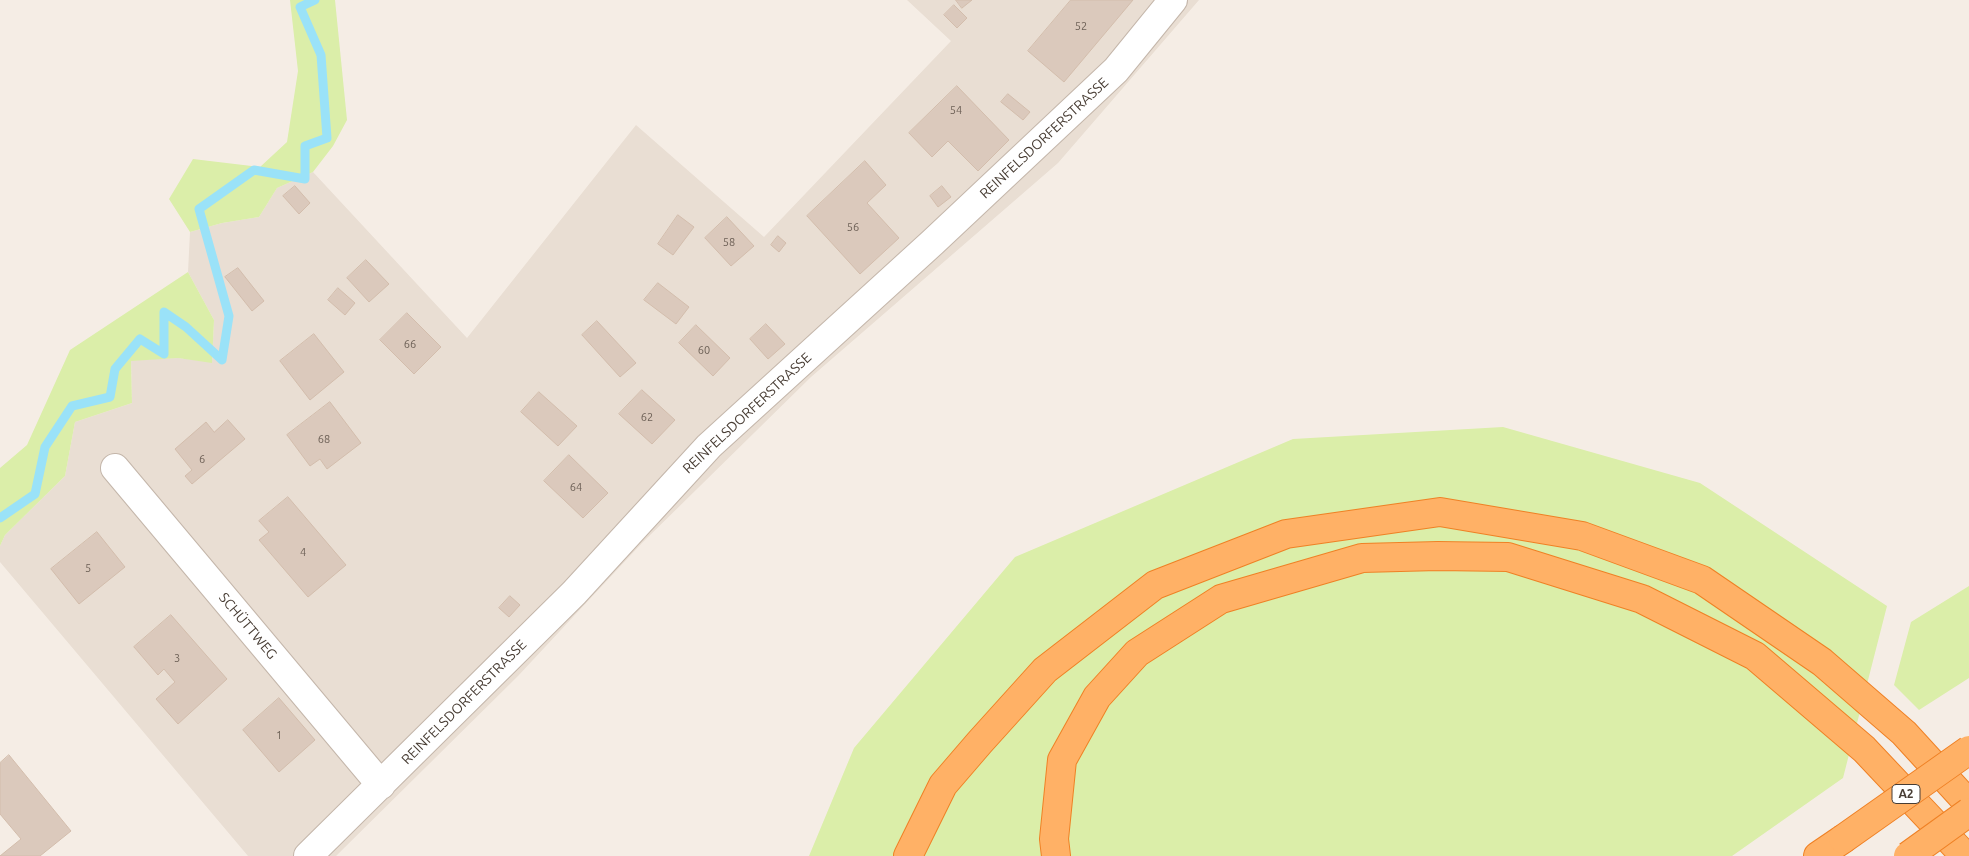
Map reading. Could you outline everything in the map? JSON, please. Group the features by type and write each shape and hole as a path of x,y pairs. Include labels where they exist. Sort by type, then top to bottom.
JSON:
{"highway":[{"path":"908,856 943,786 980,742 1046,670 1155,585 1286,534 1440,512 1582,536 1702,580 1822,662 1904,733 1969,804"},
{"path":"1056,856 1054,839 1062,760 1097,697 1137,653 1221,599 1362,558 1438,556 1508,557 1633,596 1755,656 1864,749 1965,856"},
{"name":"A2","path":"1818,856 1969,750"},
{"path":"1908,856 1969,812"}],"street":[{"name":"REINFELSDORFERSTRASSE","path":"308,856 574,593 708,446 933,242 1116,70 1174,0"},
{"name":"SCHÜTTWEG","path":"115,468 381,785"}],"shaded area":[{"path":"907,0 1199,0 1058,163 811,377 642,543 518,676 336,856 248,856 0,562 0,546 5,535 65,476 75,422 132,403 131,360 178,358 212,362 214,320 188,272 190,232 222,223 259,217 277,188 313,172 467,338 636,125 764,237 951,41"}],"green space":[{"path":"290,0 335,0 347,120 333,146 313,172 277,188 259,217 222,223 190,232 169,199 193,159 260,167 287,142 298,71"},
{"path":"188,272 214,320 212,363 178,358 131,361 132,403 75,422 65,476 5,535 0,546 0,468 27,445 70,350"},
{"path":"1503,427 1700,483 1887,606 1843,778 1732,856 809,856 854,748 1015,557 1293,439"},
{"path":"1969,586 1969,678 1919,710 1894,685 1911,622"}],"building":[{"path":"956,0 972,0 962,8"},
{"path":"1071,0 1133,0 1064,82 1028,51"},
{"path":"954,5 967,18 957,28 944,15"},
{"path":"957,86 1009,140 978,171 948,141 932,157 909,133"},
{"path":"1008,94 1030,112 1023,120 1001,102"},
{"path":"865,161 886,185 867,203 899,238 860,274 807,216"},
{"path":"295,186 310,203 299,214 283,196"},
{"path":"942,186 951,197 938,207 930,196"},
{"path":"678,215 694,227 673,255 658,244"},
{"path":"727,217 754,246 731,266 705,238"},
{"path":"778,236 786,243 779,252 771,245"},
{"path":"366,260 389,284 369,302 347,278"},
{"path":"238,268 264,301 252,311 225,277"},
{"path":"658,283 689,307 676,324 644,300"},
{"path":"338,288 355,303 345,315 328,300"},
{"path":"407,313 441,347 414,374 380,340"},
{"path":"597,321 636,363 620,377 582,335"},
{"path":"766,324 785,344 768,359 750,339"},
{"path":"696,325 730,358 713,376 679,343"},
{"path":"314,334 344,372 310,400 280,361"},
{"path":"642,390 675,420 652,444 619,414"},
{"path":"539,392 577,426 558,446 521,412"},
{"path":"330,402 361,443 327,469 320,459 310,466 287,435"},
{"path":"228,420 245,439 192,484 185,476 192,470 175,449 206,422 214,432"},
{"path":"569,455 608,493 583,518 544,481"},
{"path":"288,497 346,565 308,597 259,540 269,532 259,521"},
{"path":"97,532 125,567 79,604 51,569"},
{"path":"510,596 520,605 509,617 499,608"},
{"path":"171,615 227,679 178,724 156,699 175,682 164,669 158,675 134,647"},
{"path":"279,698 315,740 279,772 243,730"},
{"path":"9,755 71,831 40,856 0,856 21,839 0,814 0,763"}],"waterway":[{"path":"0,518 35,494 45,447 72,406 110,397 115,369 140,339 164,354 164,312 186,327 222,360 229,316 199,209 254,170 305,179 305,146 327,138 321,55 300,7 315,0"}]}
